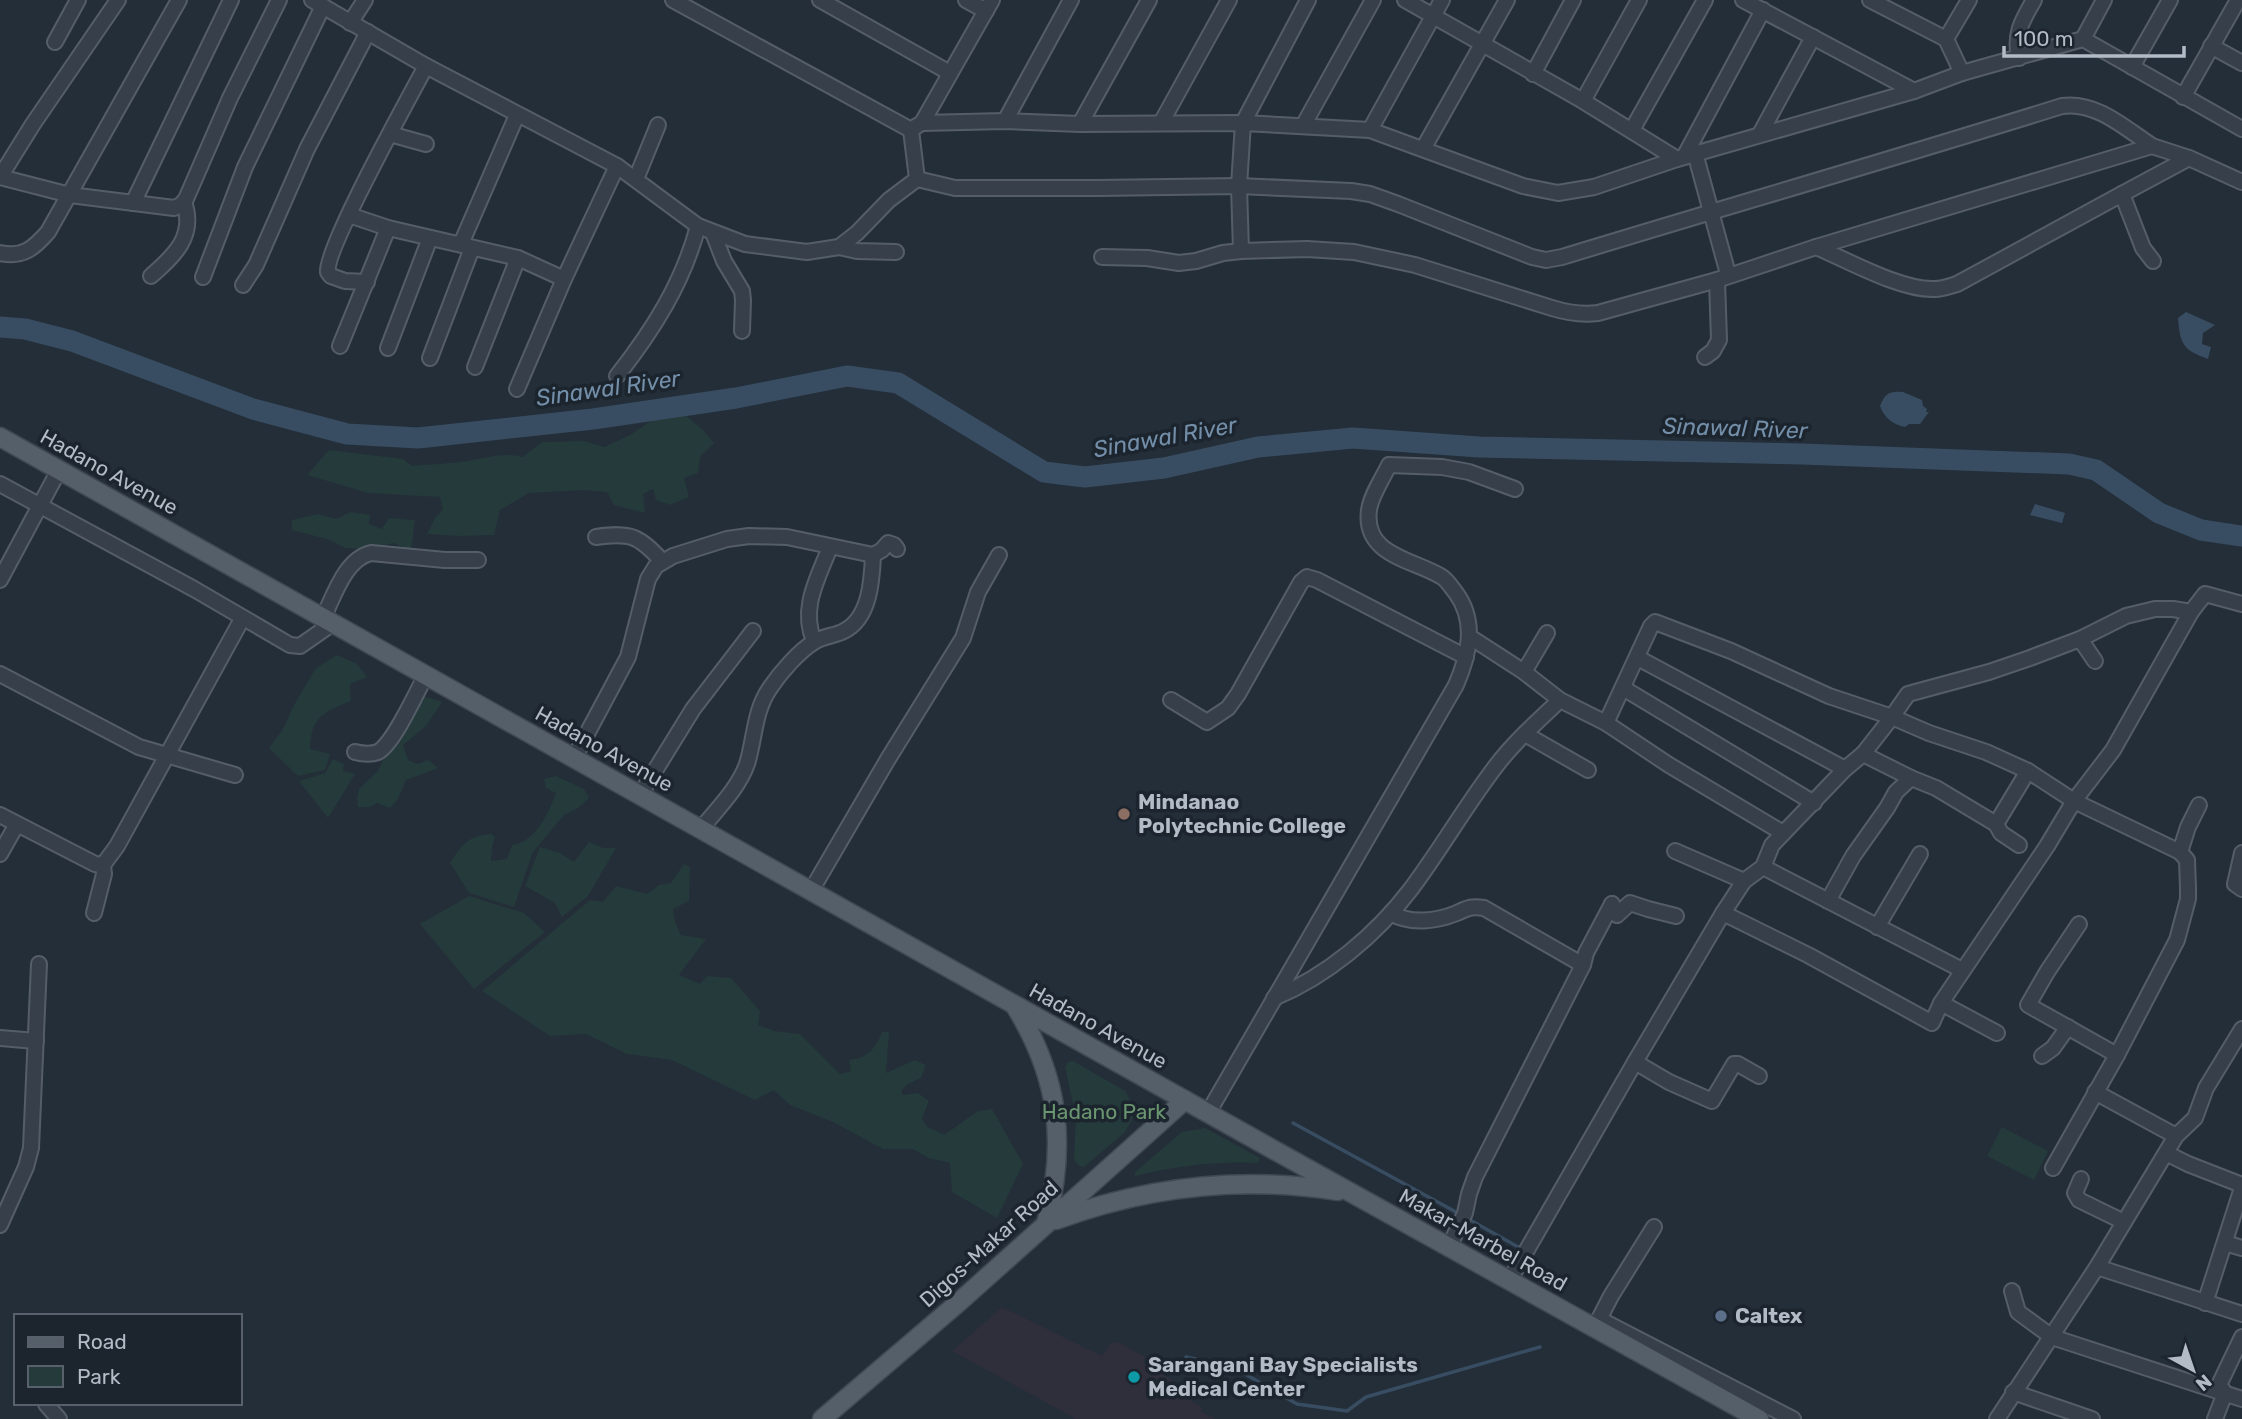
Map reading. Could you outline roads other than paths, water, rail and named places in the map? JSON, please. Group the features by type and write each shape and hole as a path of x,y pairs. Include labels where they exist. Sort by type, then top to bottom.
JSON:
{"main road":[{"name":"Hadano Avenue","path":"0,437 1185,1100"},
{"path":"1013,1004 1041,1055 1056,1110 1058,1167 1046,1224"},
{"name":"Makar-Marbel Road","path":"1185,1100 1509,1281 1597,1324 1759,1419"},
{"name":"Digos-Makar Road","path":"822,1419 1185,1100"},
{"path":"1046,1224 1120,1200 1196,1186 1273,1184 1350,1193"}],"street":[{"path":"55,42 78,0"},
{"path":"118,0 0,177 69,195 174,208 184,202"},
{"path":"0,253 20,255 31,250 48,232 180,0"},
{"path":"133,203 231,0"},
{"path":"151,276 182,246 187,222 184,202 230,98 279,0"},
{"path":"350,23 365,0"},
{"path":"673,0 916,126 1005,121 1080,124 1243,123 1370,130 1523,186 1558,193 1594,187 1685,156 1914,91 1962,73 2083,39 2104,0"},
{"path":"820,0 950,73"},
{"path":"917,179 916,126 989,5 966,0"},
{"path":"1005,121 1071,0"},
{"path":"1080,124 1149,0"},
{"path":"1161,124 1229,0"},
{"path":"1241,251 1239,186 1243,123 1308,0"},
{"path":"1303,126 1373,0"},
{"path":"1405,0 1632,130 1685,156 1711,211 1722,277 1719,340 1713,351 1705,357"},
{"path":"1370,130 1442,0"},
{"path":"1423,149 1507,0"},
{"path":"1533,74 1573,0"},
{"path":"1583,101 1639,0"},
{"path":"1632,130 1704,0"},
{"path":"1743,0 1914,91"},
{"path":"1870,0 1946,39 1962,73"},
{"path":"1895,13 1903,0"},
{"path":"1946,39 1969,0"},
{"path":"2019,58 2017,35 2034,0"},
{"path":"2132,67 2171,0"},
{"path":"2183,97 2238,0"},
{"path":"203,277 245,167 317,3 426,66 617,166 698,226 713,233 745,244 781,250 807,251 839,247 857,251 896,252"},
{"path":"1685,156 1763,9"},
{"path":"243,285 256,265 307,149 368,32"},
{"path":"1760,134 1813,37"},
{"path":"2083,39 2242,129"},
{"path":"2211,46 2242,63"},
{"path":"367,282 337,279 331,276 327,268 349,215 426,66"},
{"path":"917,179 955,188 1239,186 1335,189 1370,194 1546,260 2071,105 2089,108 2109,117 2152,146 2189,158 2242,181"},
{"path":"430,358 466,246 517,115"},
{"path":"636,179 658,125"},
{"path":"390,134 426,144"},
{"path":"1102,257 1179,262 1241,251 1307,249 1366,254 1415,265 1572,314 1598,313 2152,146"},
{"path":"1816,247 1913,287 1936,289 1957,284 2189,158"},
{"path":"517,389 564,279 617,166"},
{"path":"839,247 857,233 889,200 917,179"},
{"path":"2122,194 2143,248 2153,261"},
{"path":"349,215 388,228 518,258 564,279"},
{"path":"617,376 651,331 667,302 683,271 698,226"},
{"path":"340,346 388,228"},
{"path":"713,233 724,261 742,291 741,331"},
{"path":"388,348 430,238"},
{"path":"475,367 518,258"},
{"path":"1208,1113 1456,685 1466,657 1470,637 1467,613 1444,577 1405,561 1380,546 1370,530 1369,508 1389,465 1442,467 1469,472 1515,489"},
{"path":"0,580 59,470"},
{"path":"0,484 296,647 328,621 347,571 353,562 364,555 371,553 445,560 478,560"},
{"path":"596,537 632,536 646,544 662,561"},
{"path":"574,758 628,657 648,579 662,561 714,542 749,536 787,537 873,555 888,543 897,549"},
{"path":"814,641 808,625 808,609 830,547"},
{"path":"701,829 739,781 746,765 759,709 768,690 790,663 814,641 846,630 860,616 872,579 873,555"},
{"path":"811,891 963,638 978,592 999,555"},
{"path":"1171,700 1207,722 1228,708 1301,583 1307,578 1317,580 1466,657"},
{"path":"1723,914 1808,955 1931,1023 1962,970 2047,846 2074,801 2113,750 2191,612 2205,594 2242,604"},
{"path":"1509,1281 1635,1062 1744,881 1763,867 1772,845 1783,833 1863,754 1909,694 1989,672 2080,639 2126,616 2155,609 2191,612"},
{"path":"94,913 104,874 103,865 117,846 242,619"},
{"path":"1606,723 1651,626 1658,622 1731,651 1829,696 1986,752 2028,771 2074,801 2180,852 2187,860 2188,888 2177,940 2117,1055 2053,1168"},
{"path":"640,795 693,709 752,631"},
{"path":"1524,672 1547,633"},
{"path":"1470,637 1524,672 1560,700 1606,723 1669,765 1783,833"},
{"path":"2080,639 2095,661"},
{"path":"1638,658 1845,769"},
{"path":"0,674 129,743 166,757 235,775"},
{"path":"355,752 373,754 382,748 393,735 426,675"},
{"path":"1623,688 1814,803"},
{"path":"1274,998 1323,973 1391,913 1429,865 1496,766 1560,700"},
{"path":"1525,734 1588,770"},
{"path":"1863,754 1936,788 1996,824 2001,833 2020,845"},
{"path":"1996,824 2028,771"},
{"path":"1828,901 1853,856 1896,792 1911,778"},
{"path":"2180,852 2199,805"},
{"path":"0,815 95,864 103,865"},
{"path":"0,855 17,824"},
{"path":"1675,851 1744,881"},
{"path":"2242,853 2235,884 2242,889"},
{"path":"1877,927 1920,854"},
{"path":"1763,867 1962,970"},
{"path":"1449,1247 1465,1213 1475,1177 1612,904 1617,915 1630,902 1676,916"},
{"path":"1391,913 1405,919 1426,921 1456,913 1469,906 1484,908 1583,965"},
{"path":"2079,924 2039,983 2028,1005 2117,1055"},
{"path":"0,1225 26,1167 31,1148 39,964"},
{"path":"1941,1003 1997,1033"},
{"path":"2042,1056 2053,1048 2068,1027"},
{"path":"1997,1419 2097,1267 2176,1136 2194,1118 2206,1088 2237,1050 2242,1029"},
{"path":"0,1038 36,1041"},
{"path":"1635,1062 1669,1082 1712,1101 1734,1065 1738,1064 1759,1076"},
{"path":"2095,1093 2176,1136"},
{"path":"2166,1153 2242,1186 2205,1303"},
{"path":"2081,1179 2075,1193 2079,1200 2124,1222"},
{"path":"1654,1227 1597,1324 1793,1419"},
{"path":"2225,1243 2242,1248"},
{"path":"2097,1267 2242,1314"},
{"path":"2012,1291 2018,1312 2052,1337 2242,1399"},
{"path":"2225,1394 2219,1385 2242,1337"},
{"path":"2013,1392 2092,1419"},
{"path":"2215,1419 2225,1394"},
{"path":"47,1405 59,1419"}],"water":[{"path":"2186,312 2215,325 2203,333 2202,344 2211,347 2208,359 2184,345 2178,318"},
{"path":"1903,392 1922,400 1926,412 1929,412 1920,424 1901,426 1893,423 1884,414 1880,406 1884,398 1891,393"},
{"path":"2035,504 2065,513 2062,523 2030,515"}],"waterway":[{"name":"Sinawal River","path":"0,327 25,329 72,341 253,409 347,434 418,438 593,419 736,398 847,376 898,383 1044,472 1085,477 1164,468 1258,447 1353,438 1479,447 1802,454 2069,464 2096,470 2159,513 2201,530 2242,536"},
{"path":"1293,1123 1456,1212"},
{"path":"1470,1220 1520,1248"},
{"path":"1186,1357 1233,1367 1297,1404 1347,1411 1366,1397 1540,1347"}],"place":[{"name":"Mindanao Polytechnic College","path":"1124,814"},
{"name":"Caltex","path":"1721,1316"},
{"name":"Sarangani Bay Specialists Medical Center","path":"1134,1377"}],"park label":[{"name":"Hadano Park","path":"1104,1112"}]}
